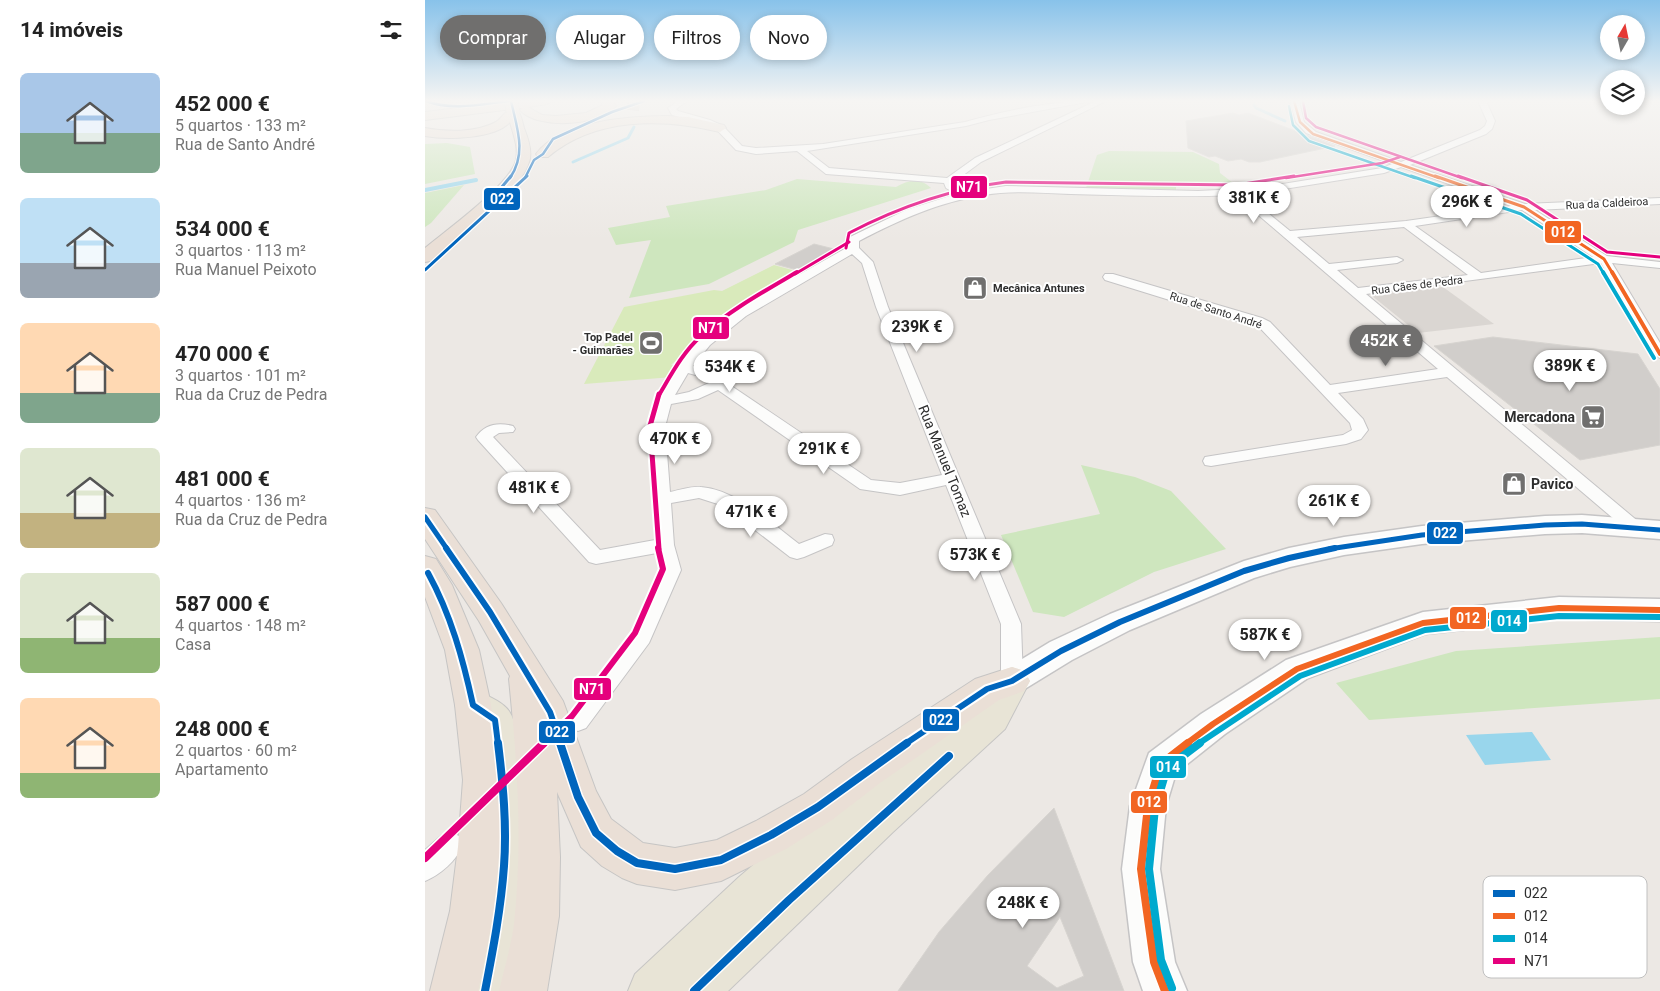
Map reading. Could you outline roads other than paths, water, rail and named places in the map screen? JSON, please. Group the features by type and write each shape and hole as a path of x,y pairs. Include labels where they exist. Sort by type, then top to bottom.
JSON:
{"highway":[{"path":"511,147 533,158"},
{"path":"523,147 533,158"},
{"path":"425,257 509,183 544,147"},
{"path":"425,270 512,192 527,176 533,158 549,147"},
{"path":"425,517 490,612 550,712 578,797 596,833 617,851 637,863 675,869 721,860 771,835 818,808 866,771 987,690 1012,681"},
{"path":"425,567 436,585 462,650 473,705 483,780 479,847 472,911 454,991"},
{"path":"523,991 537,918 533,728 524,668"}],"main road":[{"path":"652,991 750,894 880,785 1012,681"},
{"path":"694,991 858,837 992,718 1012,681"},
{"path":"473,705 495,720 501,764 505,829 501,885 485,991"},
{"path":"712,991 747,941"}],"street":[{"path":"740,147 743,150 756,151 801,150 818,147"},
{"path":"801,150 826,172 949,182 979,160 1006,147"},
{"path":"1352,147 1524,207 1604,258 1660,265"},
{"path":"578,722 642,638 671,570 665,545 657,427 664,401 684,368 705,342 741,313 853,249 854,239 912,211 963,194 1006,189 1237,193 1383,170 1444,147"},
{"path":"949,182 949,186 963,194"},
{"path":"1237,193 1450,372 1647,528"},
{"name":"Rua da Caldeiroa","path":"1524,207 1660,201"},
{"path":"1287,235 1406,224 1524,207"},
{"name":"Rua Cães de Pedra","path":"1406,224 1479,277"},
{"name":"Rua Manuel Tomaz","path":"853,249 867,262 882,307 1011,624 1012,681"},
{"path":"1604,258 1656,342 1660,354"},
{"name":"Rua Cães de Pedra","path":"1354,292 1479,277 1604,258"},
{"path":"1325,268 1397,260"},
{"name":"Rua de Santo André","path":"1109,277 1257,321 1270,329 1357,422 1360,430 1355,436 1346,439 1211,461"},
{"path":"684,368 708,374 719,384 866,485 900,489 951,479"},
{"path":"1327,390 1450,372"},
{"path":"664,401 693,396 719,384"},
{"path":"507,429 499,426 489,431 484,437 596,556 665,545"},
{"path":"662,499 700,492 730,502 797,552 825,540"},
{"path":"1012,681 1061,651 1120,622 1244,571 1289,558 1344,546 1423,535 1545,525 1582,524 1647,528"},
{"path":"1165,991 1154,962 1141,870 1148,806 1161,764 1213,724 1297,669 1423,623 1559,608 1660,610"},
{"path":"425,868 450,845"}],"water":[{"path":"1532,732 1551,760 1485,765 1466,735"}],"waterway":[{"path":"573,162 607,147"},
{"path":"425,190 476,180"}],"place":[{"name":"Mecânica Antunes","path":"975,288"},
{"name":"Top Padel - Guimarães","path":"651,343"},
{"name":"Mercadona","path":"1593,417"},
{"name":"Pavico","path":"1514,484"}]}
